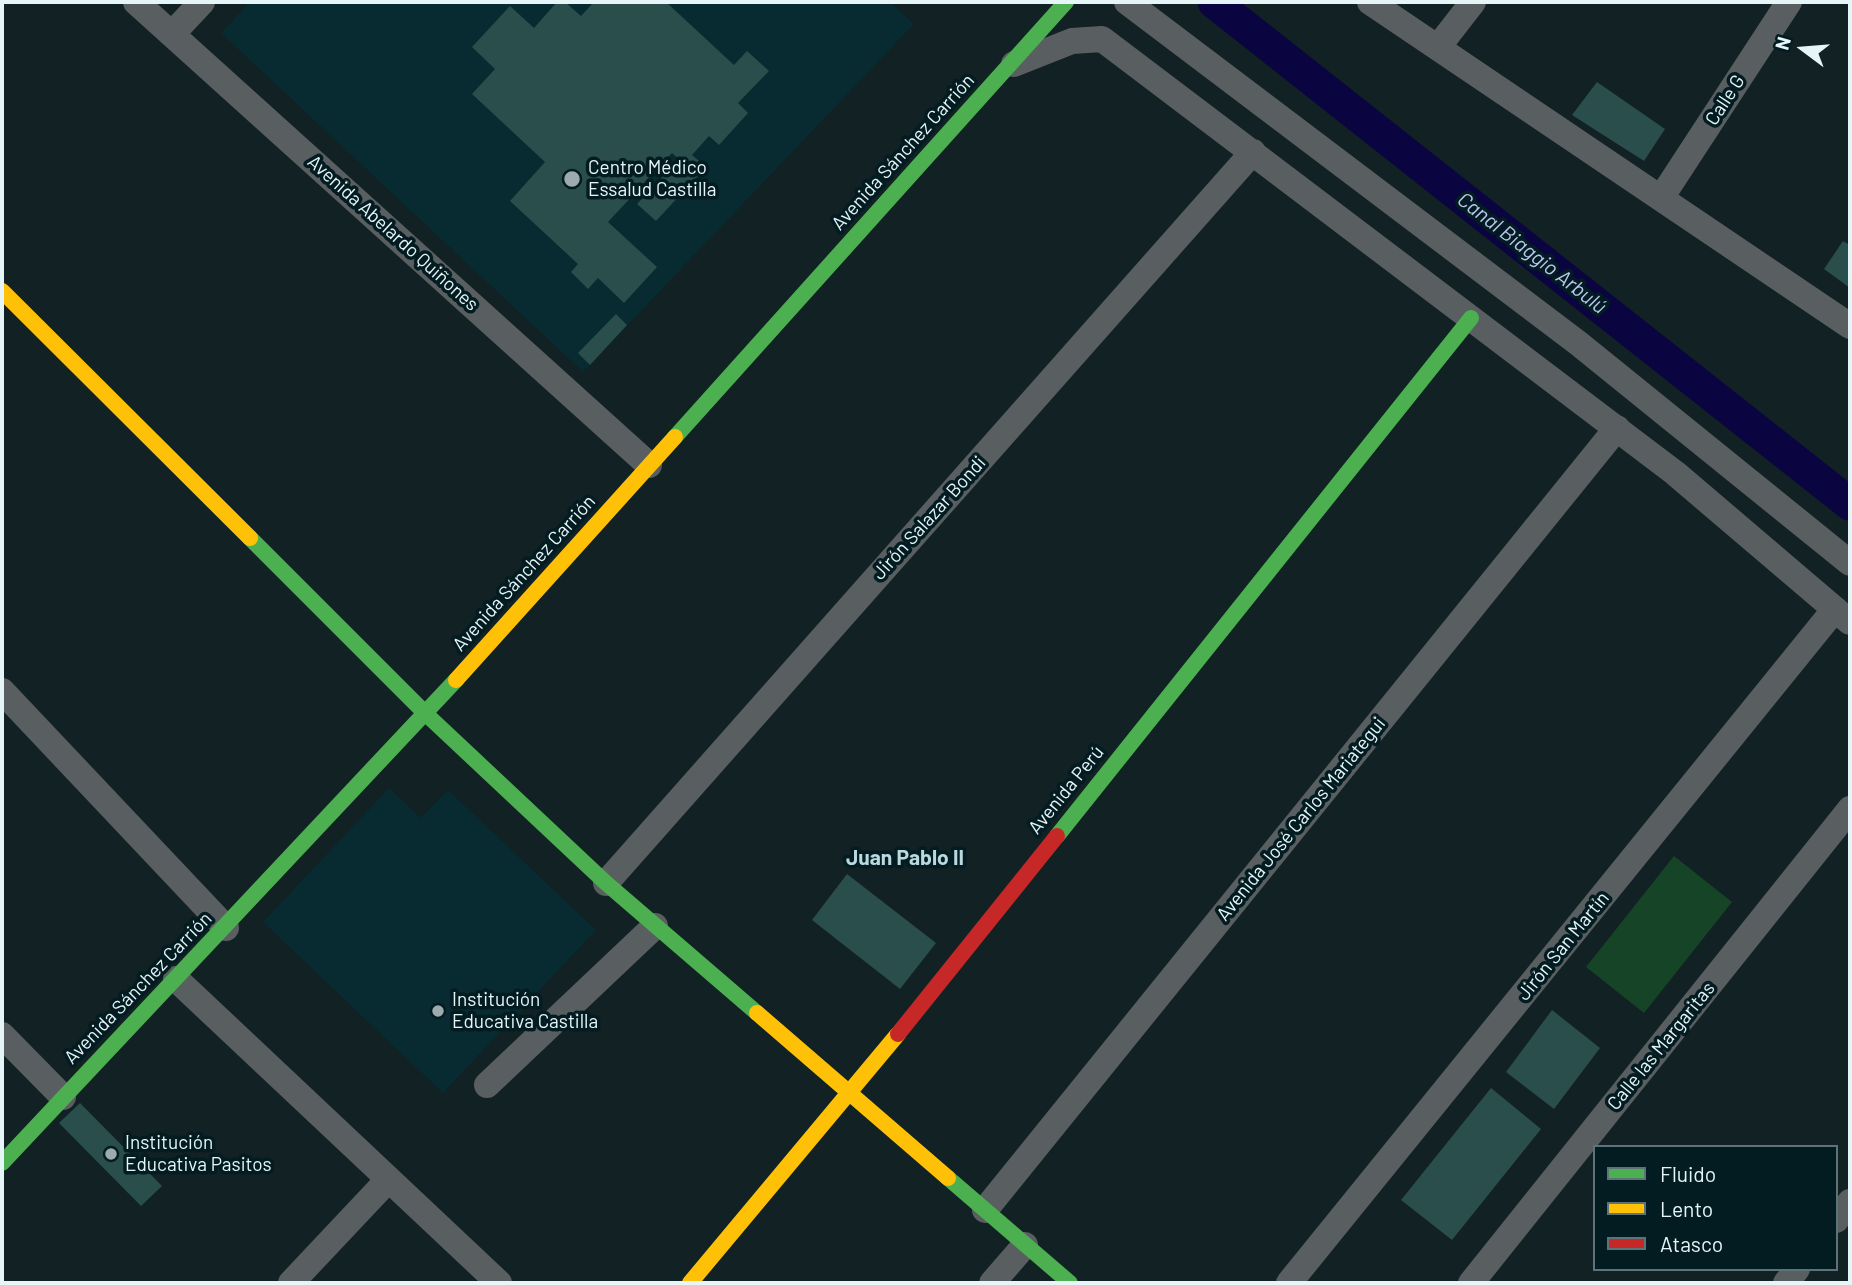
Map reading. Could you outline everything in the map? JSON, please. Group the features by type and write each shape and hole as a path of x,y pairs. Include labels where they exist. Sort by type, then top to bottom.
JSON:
{"street":[{"name":"Avenida Abelardo Quiñones","path":"136,2 649,465"},
{"path":"172,34 202,2"},
{"name":"Avenida Sánchez Carrión","path":"2,1163 426,714 1066,2"},
{"path":"1127,2 1578,343 1850,563"},
{"path":"1370,2 1850,326"},
{"path":"1438,47 1473,2"},
{"name":"Calle G","path":"1661,198 1789,2"},
{"path":"1009,66 1072,41 1102,39 1675,473 1843,615"},
{"name":"Jirón Salazar Bondi","path":"606,883 1253,152"},
{"path":"2,291 426,714 606,883 1070,1283"},
{"name":"Avenida Perú","path":"690,1283 851,1093 1471,318"},
{"name":"Avenida José Carlos Mariategui","path":"985,1210 1617,428"},
{"name":"Jirón San Martín","path":"1289,1283 1843,615"},
{"path":"2,691 226,928"},
{"name":"Calle las Margaritas","path":"1471,1283 1850,809"},
{"path":"487,1085 655,926"},
{"path":"176,979 499,1283"},
{"path":"2,1035 63,1097"},
{"path":"291,1283 388,1180"},
{"path":"1838,1217 1850,1202"},
{"path":"992,1283 1025,1245"}],"shaded area":[{"name":"Centro Médico Essalud Castilla","path":"250,2 890,2 914,24 583,372 221,33"},
{"name":"Institución Educativa Castilla","path":"389,788 421,818 448,790 596,930 443,1093 263,922"}],"green space":[{"path":"1674,856 1732,902 1644,1013 1586,967"}],"building":[{"path":"557,2 565,2 581,16 594,2 666,2 734,65 747,51 769,71 738,103 748,113 719,145 709,136 692,155 706,167 656,221 637,204 679,159 672,153 608,222 657,267 624,303 598,278 588,289 571,272 578,264 510,201 545,162 472,94 495,69 472,47 510,6 534,28"},
{"path":"1597,82 1665,129 1644,161 1572,115"},
{"path":"1843,241 1850,245 1850,288 1824,269"},
{"path":"616,314 627,325 590,365 578,353"},
{"path":"847,874 936,943 900,989 812,920"},
{"path":"1552,1010 1600,1048 1554,1109 1506,1072"},
{"path":"1491,1088 1541,1129 1452,1240 1401,1200"},
{"name":"Institución Educativa Pasitos","path":"80,1103 162,1186 141,1206 59,1123"}],"waterway":[{"name":"Canal Biaggio Arbulú","path":"1214,2 1850,504"}],"traffic: fast":[{"path":"675,437 1066,2"},
{"path":"1057,836 1471,318"},
{"path":"250,538 426,714 606,883 757,1013"},
{"path":"2,1163 456,680"},
{"path":"948,1178 1070,1283"}],"traffic: slow":[{"path":"2,291 250,538"},
{"path":"456,680 675,437"},
{"path":"757,1013 948,1178"},
{"path":"690,1283 898,1034"}],"traffic: jam":[{"path":"898,1034 1057,836"}],"place":[{"name":"Centro Médico Essalud Castilla","path":"572,179"},
{"name":"Institución Educativa Castilla","path":"438,1011"},
{"name":"Institución Educativa Pasitos","path":"111,1154"}],"district":[{"name":"Juan Pablo II","path":"905,858"}]}
